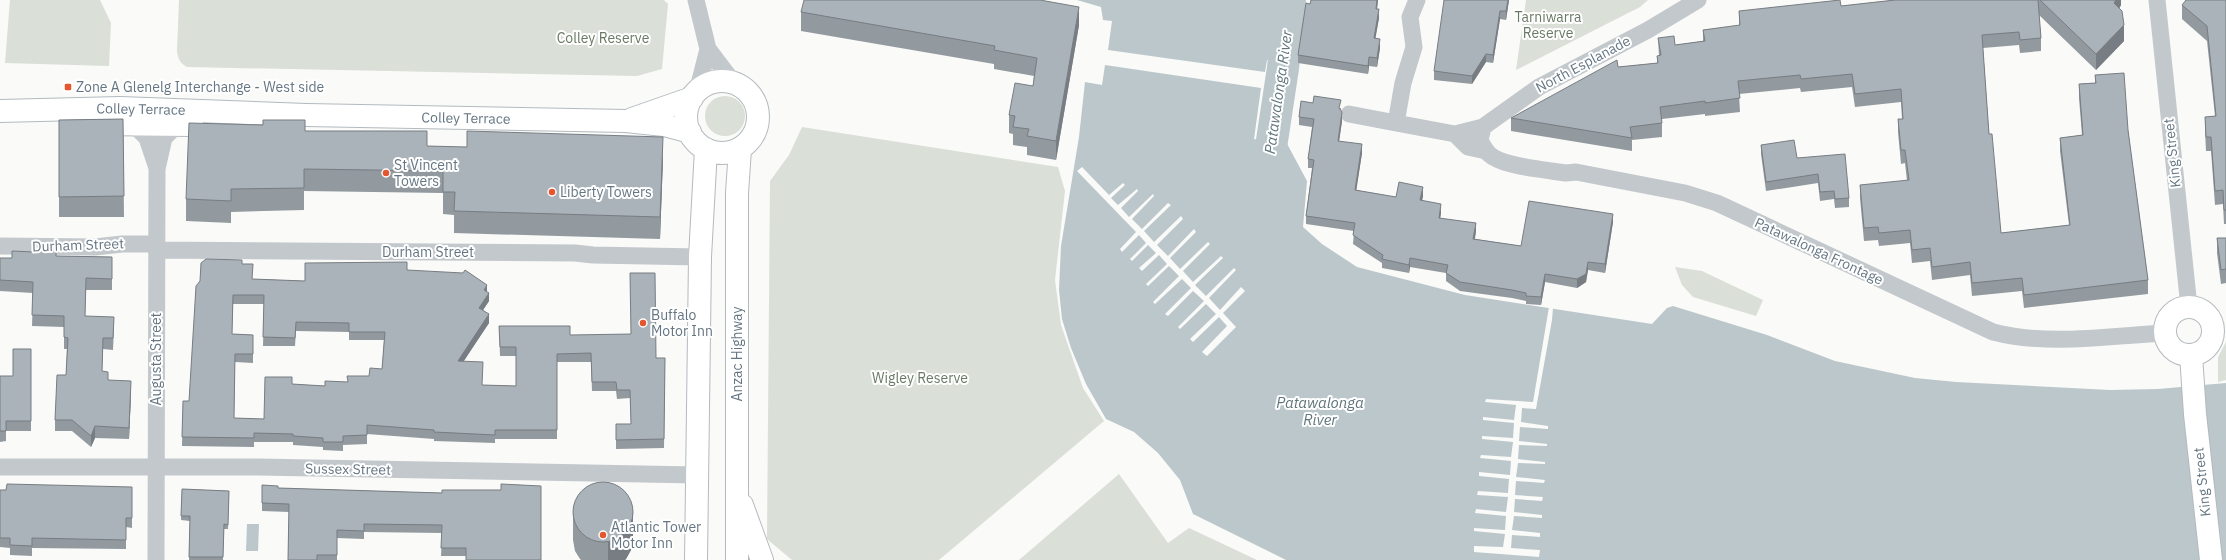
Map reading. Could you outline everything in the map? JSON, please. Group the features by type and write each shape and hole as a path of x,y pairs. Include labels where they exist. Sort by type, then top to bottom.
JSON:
{"street":[{"path":"685,131 706,149 718,153 729,153 740,149 749,142 755,132 758,121 758,110 749,93 733,82 708,50 696,0"},
{"path":"1396,123 1403,83 1414,47 1410,17 1416,0"},
{"name":"King Street","path":"2156,0 2189,307"},
{"name":"North Esplanade","path":"1483,139 1539,87 1648,30 1691,1"},
{"path":"700,257 692,149 685,131 686,115 708,50"},
{"path":"694,95 713,82 733,82"},
{"name":"Colley Terrace","path":"626,121 694,95"},
{"name":"Colley Terrace","path":"0,111 120,108 306,115 626,121 664,125 685,131"},
{"name":"Colley Terrace","path":"0,111 89,124 134,125 205,125 306,115"},
{"path":"1349,114 1483,139"},
{"name":"Augusta Street","path":"134,125 147,138 157,169"},
{"name":"Augusta Street","path":"153,557 157,169 164,138 177,125"},
{"name":"Patawalonga Frontage","path":"1455,134 1468,147 1483,139 1493,157 1504,162 1566,174 1576,172 1685,193 1717,203 1942,310 1993,332 2014,338 2038,340 2164,333"},
{"path":"696,560 700,257 706,149"},
{"name":"Anzac Highway","path":"737,560 737,194 740,149"},
{"name":"Durham Street","path":"0,246 95,247 122,244 156,247 575,253 593,256 700,257"},
{"path":"2189,307 2204,312 2219,325 2208,346 2199,353 2192,363 2173,350 2164,333 2168,318 2174,312 2189,307"},
{"name":"King Street","path":"2192,363 2195,414 2211,560"},
{"name":"Sussex Street","path":"0,467 155,467 697,475"},
{"path":"737,489 762,560"},
{"path":"696,501 699,541 705,560"}],"green space":[{"path":"10,0 100,0 111,23 109,66 5,63"},
{"name":"Colley Reserve","path":"179,0 664,0 668,4 662,69 637,76 187,67 180,60 177,51"},
{"name":"Tarniwarra Reserve","path":"1526,0 1648,0 1640,7 1516,70"},
{"path":"721,96 729,96 736,99 742,105 745,116 742,127 736,133 729,136 721,136 714,133 708,127 705,120 705,112 708,105 714,99"},
{"name":"Wigley Reserve","path":"802,127 1058,167 1065,191 1055,280 1061,325 1083,388 1104,421 939,560 792,560 767,539 770,181 789,155"},
{"path":"1675,267 1702,271 1763,300 1756,316 1693,297 1682,285"},
{"path":"2226,342 2226,380 2218,382 2218,357"},
{"path":"1119,474 1168,543 1189,528 1257,560 1019,560"}],"water":[{"path":"1077,0 1301,0 1292,63 1267,60 1265,72 1108,50 1112,21 1103,20 1101,7"},
{"name":"Patawalonga River","path":"1105,65 1261,88 1254,139 1265,141 1266,137 1285,140 1307,181 1303,227 1322,244 1357,267 1465,295 1652,324 1667,308 1673,306 1767,335 1835,361 1915,378 1956,382 2110,390 2158,389 2226,383 2226,560 1286,560 1193,514 1180,480 1158,453 1134,432 1106,419 1086,384 1071,348 1062,319 1059,290 1061,246 1079,137 1085,82 1102,85"},
{"path":"1276,67 1290,69 1281,134 1266,132"},
{"path":"247,524 259,524 258,551 246,551"}],"pier":[{"path":"1082,167 1109,195 1123,183 1125,185 1111,198 1118,205 1137,189 1138,191 1121,208 1129,217 1153,194 1154,196 1132,219 1142,229 1168,203 1171,205 1144,231 1154,242 1181,216 1183,219 1157,245 1168,256 1194,229 1196,232 1170,258 1180,269 1208,242 1210,244 1183,271 1193,282 1221,256 1223,258 1195,285 1206,296 1234,268 1236,270 1209,298 1220,310 1241,287 1245,291 1223,313 1236,327 1207,356 1202,352 1227,326 1219,317 1193,342 1190,339 1216,314 1206,304 1180,329 1178,327 1204,301 1193,291 1168,316 1165,314 1191,288 1182,279 1155,304 1153,302 1179,276 1169,266 1148,286 1146,284 1167,264 1159,255 1142,271 1139,268 1156,253 1148,245 1132,261 1130,259 1146,243 1139,235 1122,252 1120,249 1136,232 1077,171"},
{"path":"1549,307 1553,308 1552,320 1536,409 1522,408 1521,422 1548,426 1548,429 1520,427 1519,441 1547,444 1547,446 1519,445 1518,459 1545,462 1545,464 1518,463 1516,477 1545,480 1544,483 1516,481 1515,495 1543,497 1542,501 1515,499 1514,512 1542,515 1542,518 1514,516 1512,530 1540,533 1540,537 1512,535 1511,548 1540,550 1539,557 1474,552 1474,546 1503,547 1505,534 1474,531 1474,528 1505,530 1506,516 1475,513 1476,509 1506,512 1508,497 1477,495 1478,491 1508,493 1509,479 1479,476 1479,472 1510,475 1511,461 1480,458 1481,455 1511,457 1513,442 1482,439 1482,436 1513,438 1514,423 1483,420 1483,417 1514,420 1516,405 1485,402 1486,399 1533,402"}],"building":[{"path":"804,0 1040,0 1079,7 1056,141 1027,136 1029,129 1013,127 1015,116 1009,115 1015,83 1033,86 1037,58 994,50 995,46 801,12"},
{"path":"1311,0 1377,0 1376,9 1379,9 1374,38 1380,39 1377,58 1369,57 1368,66 1298,55 1306,3 1310,4"},
{"path":"1444,0 1508,0 1506,11 1500,11 1493,55 1486,54 1472,76 1434,71"},
{"path":"1840,0 1841,6 1895,0 2038,0 2041,38 2020,40 2019,32 1982,35 1989,134 1992,134 2001,233 2070,225 2060,138 2083,135 2079,84 2096,83 2095,75 2124,73 2128,130 2148,280 2024,295 2022,278 1972,283 1970,262 1932,267 1930,248 1912,250 1910,230 1879,233 1878,227 1864,228 1860,185 1909,180 1905,150 1901,150 1898,119 1903,119 1901,89 1855,94 1852,74 1801,79 1800,75 1738,81 1740,98 1660,107 1662,123 1630,127 1632,138 1511,118 1617,60 1618,67 1658,63 1657,56 1661,55 1658,38 1674,36 1675,45 1705,41 1703,30 1740,25 1739,11"},
{"path":"2040,0 2116,0 2114,3 2122,11 2124,25 2096,54"},
{"path":"2186,0 2226,0 2226,210 2224,210 2223,190 2215,191 2211,137 2206,137 2205,117 2216,116 2207,26 2182,5"},
{"path":"1314,96 1341,100 1339,108 1342,112 1338,141 1362,144 1355,190 1396,197 1399,182 1423,187 1420,200 1441,204 1439,218 1476,223 1473,239 1521,246 1529,201 1613,214 1605,264 1588,262 1586,274 1577,279 1545,274 1541,297 1526,296 1526,293 1512,290 1460,282 1446,273 1448,265 1410,258 1409,265 1382,259 1383,255 1353,235 1355,223 1306,216 1314,160 1308,159 1314,119 1299,117 1301,101 1313,103"},
{"path":"123,119 124,196 59,197 59,120"},
{"path":"263,120 305,120 305,131 427,131 427,146 467,147 467,131 663,137 660,217 454,211 455,192 443,192 443,171 304,169 304,188 231,189 231,201 186,199 189,123 263,125"},
{"path":"1794,140 1797,158 1845,154 1849,198 1835,199 1834,191 1820,192 1818,174 1766,182 1761,145"},
{"path":"2217,238 2226,238 2226,269 2221,270"},
{"path":"34,250 56,251 56,256 112,257 112,279 86,278 85,316 114,317 113,338 103,338 102,371 108,372 108,380 131,381 129,428 95,426 91,436 72,420 55,420 57,375 66,375 68,338 64,337 64,316 32,315 33,282 0,280 0,258 12,258 12,251 34,252"},
{"path":"206,259 242,260 242,264 253,264 252,279 305,281 305,263 407,262 407,270 463,273 465,270 487,285 484,290 489,293 479,308 489,314 458,361 483,362 482,385 516,386 516,347 500,347 499,326 570,326 570,335 631,334 630,273 655,273 656,358 665,358 664,439 616,440 616,424 631,424 630,390 617,390 616,382 592,382 591,353 557,354 557,430 495,430 495,435 434,432 434,430 367,425 367,435 343,436 343,442 323,442 323,438 293,436 293,434 254,433 254,438 182,437 183,401 189,401 196,286 200,281 201,263","holes":["233,295 264,295 263,337 295,338 296,322 349,323 349,332 385,332 382,369 370,368 369,376 347,376 348,382 325,381 325,386 292,384 292,377 265,377 264,419 234,418 235,354 253,354 253,335 232,334"]},
{"path":"13,349 31,349 31,421 6,421 6,431 0,431 0,376 13,376"},
{"path":"603,482 620,487 628,495 633,512 628,529 620,537 603,542 586,537 578,529 573,512 578,495 586,487"},
{"path":"7,484 132,487 132,518 126,518 126,540 32,538 32,546 10,545 10,538 0,538 0,490 6,490"},
{"path":"501,484 541,486 541,560 466,560 466,548 441,548 442,525 364,524 364,531 337,530 337,555 317,555 317,560 288,560 289,504 262,503 262,485 278,486 278,488 442,493 442,490 501,490"},
{"path":"182,489 229,491 228,525 224,524 223,557 189,557 190,516 181,516"}],"waterway":[{"name":"Patawalonga River","path":"1268,182 1268,167 1283,68 1290,0"}],"place":[{"name":"Zone A Glenelg Interchange - West side","path":"68,87"},
{"name":"St Vincent Towers","path":"386,173"},
{"name":"Liberty Towers","path":"552,192"},
{"name":"Buffalo Motor Inn","path":"643,323"},
{"name":"Atlantic Tower Motor Inn","path":"603,535"}]}
